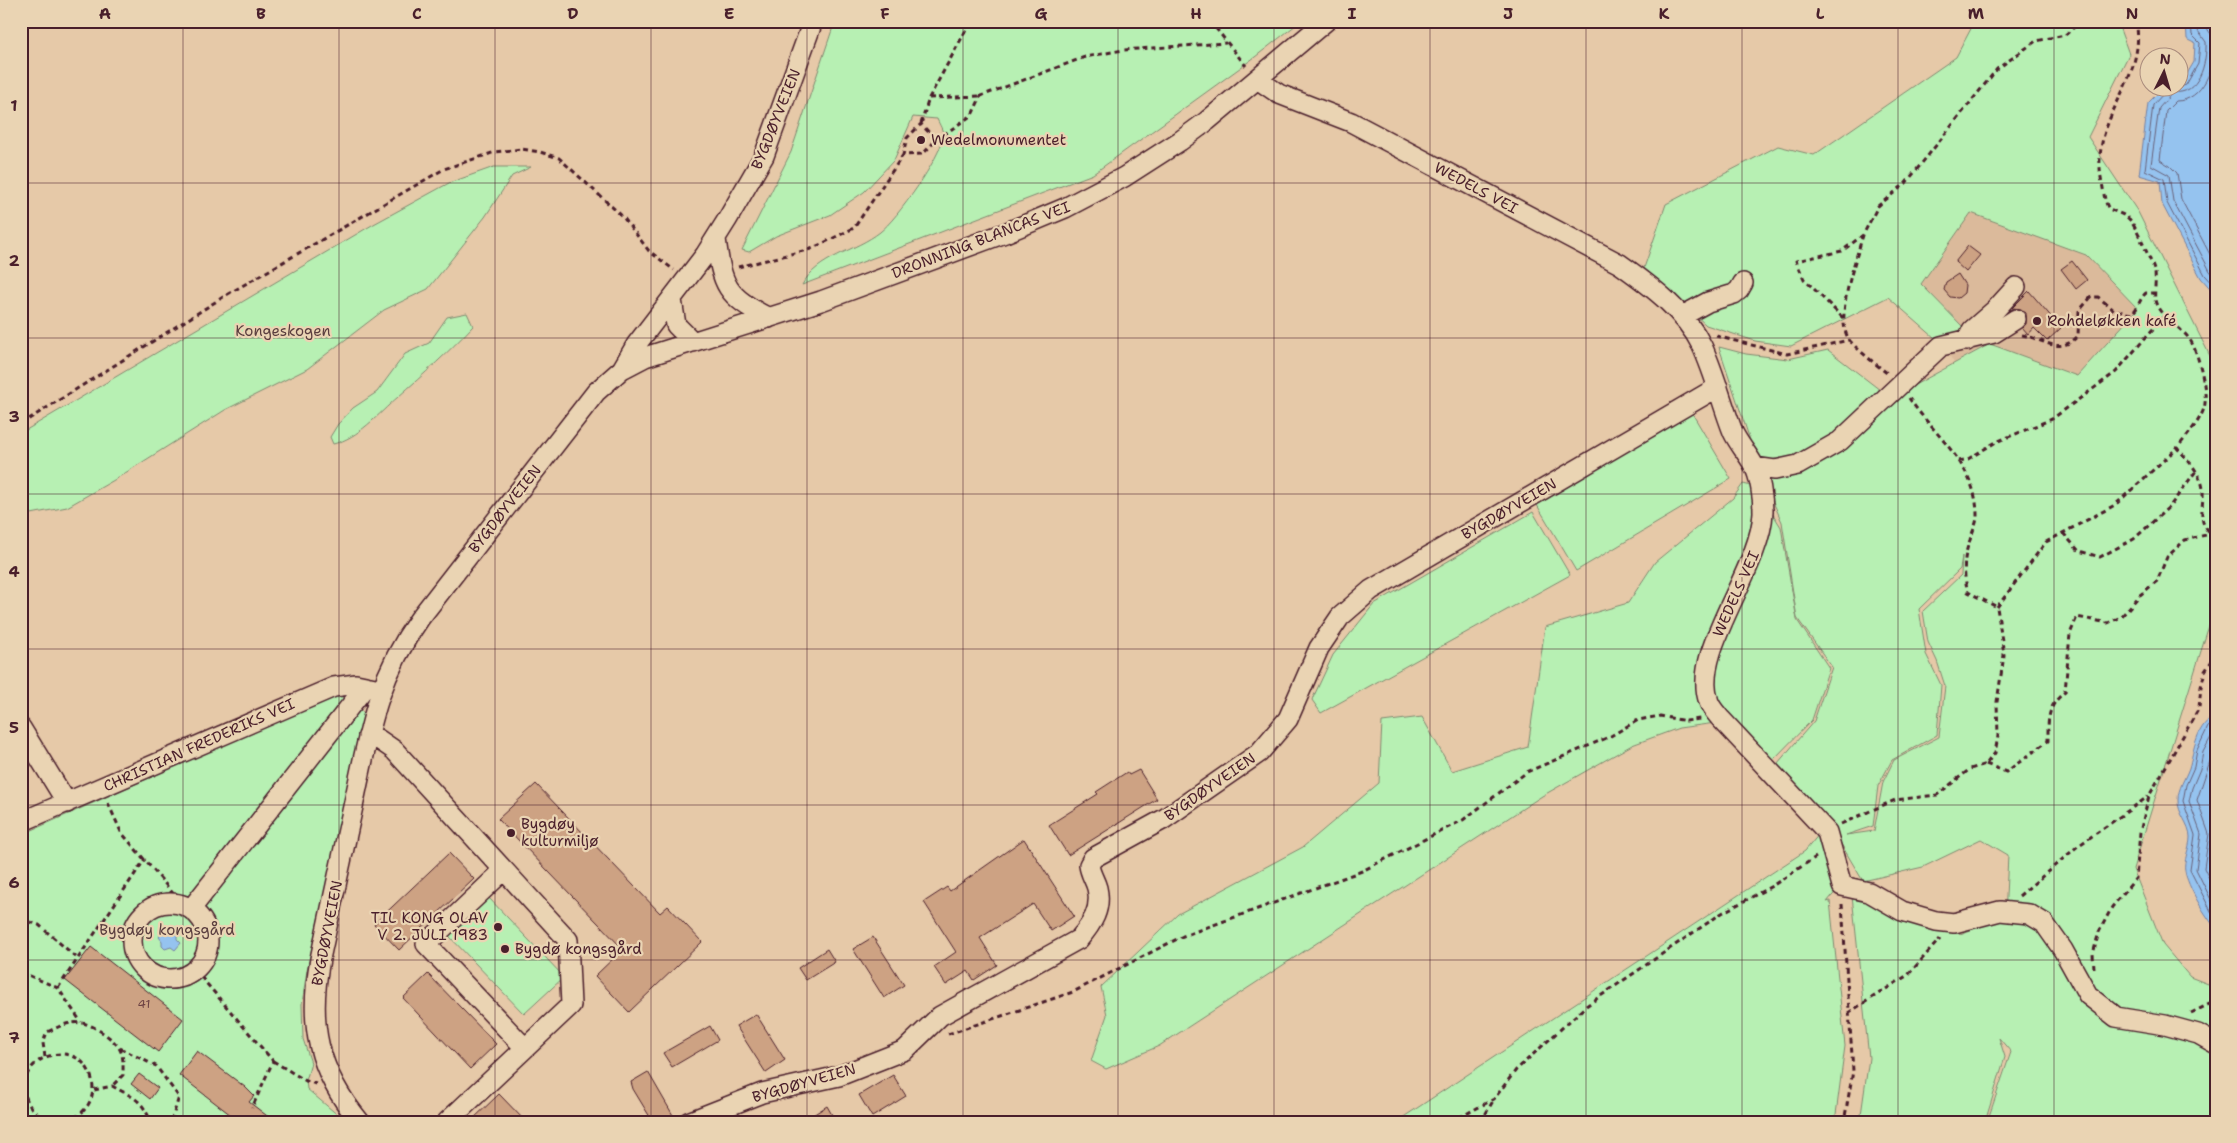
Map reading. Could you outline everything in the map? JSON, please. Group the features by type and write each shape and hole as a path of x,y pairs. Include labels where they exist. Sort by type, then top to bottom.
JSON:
{"street":[{"name":"BYGDØYVEIEN","path":"360,1122 338,1092 324,1064 319,1049 315,996 320,959 368,736 373,688 420,618 596,392 622,369 636,345 672,300 716,239 764,156 813,21"},
{"name":"DRONNING BLANCAS VEI","path":"622,369 645,357 769,318 1005,233 1065,208 1124,177 1158,156 1207,121 1253,74 1326,21"},
{"name":"WEDELS VEI","path":"1253,74 1279,94 1351,122 1620,264 1647,283 1682,316 1694,331 1718,387 1734,434 1754,466 1763,512 1758,544 1711,650 1705,683 1709,703 1720,718 1827,832"},
{"path":"716,239 721,273 726,286 741,302 769,318"},
{"path":"1682,316 1708,302 1734,294 1743,283"},
{"path":"1968,341 1972,330 1996,309 2016,287"},
{"path":"672,300 676,325 693,342"},
{"path":"1754,466 1775,470 1798,465 1840,441 1941,346 1968,341 1994,333 2016,320"},
{"name":"BYGDØYVEIEN","path":"688,1122 762,1093 839,1076 905,1050 940,1016 1079,939 1094,921 1098,910 1097,888 1089,865 1093,858 1164,819 1259,753 1288,719 1319,648 1340,617 1365,596 1718,387"},
{"name":"CHRISTIAN FREDERIKS VEI","path":"21,822 334,687 373,688"},
{"path":"186,906 373,688"},
{"path":"21,728 67,803"},
{"path":"368,736 378,739 394,750 568,940 571,1005 447,1122"},
{"path":"1827,832 1842,886 1869,892 1902,911 1936,921 1954,923 2000,911 2029,914 2044,923 2063,950 2088,995 2116,1017 2182,1029 2198,1034 2216,1044"},
{"path":"503,871 426,944 525,1048"},
{"path":"164,903 186,906 200,916 206,927 208,938 205,955 195,970 184,976 172,979 159,978 147,972 138,963 132,951 131,938 134,926 141,915 151,907 164,903"}],"path":[{"path":"730,270 811,249 854,228 903,155 907,138 921,124 929,98 971,21"},
{"path":"1210,21 1253,74"},
{"path":"1998,607 1968,592 1963,572 1967,549 1977,520 1974,489 1950,446 1916,409 1900,385 1849,340 1843,318 1850,279 1863,236 1878,206 1906,183 1997,69 2036,41 2065,35 2081,21"},
{"path":"1480,1122 1494,1099 1516,1070 1586,1006 1722,913 1816,859 1827,832 1833,827 1895,800 1937,795 1970,769 1986,764 1995,753 1998,736 1997,702 2004,655 1998,607 2046,542 2115,505 2177,448 2192,430 2206,404 2201,371 2190,340 2165,315 2155,301 2154,272 2149,253 2142,246 2134,224 2123,214 2109,209 2100,176 2101,139 2107,121 2130,78 2136,59 2136,21"},
{"path":"929,98 981,96 1085,56 1123,50 1226,43"},
{"path":"903,155 923,154 936,140 972,115 981,96"},
{"path":"921,124 936,140"},
{"path":"21,424 228,294 444,169 495,152 522,149 559,158 623,217 649,251 687,279"},
{"path":"1843,318 1804,279 1796,261 1842,251 1863,236"},
{"path":"1994,333 2025,336 2058,347 2067,346 2078,336 2079,311 2091,297 2098,297 2114,310 2131,314 2139,306 2141,297 2146,293 2155,293"},
{"path":"1958,461 1968,459 1996,442 2052,419 2116,372 2165,315"},
{"path":"1694,331 1787,354 1849,340"},
{"path":"2177,448 2196,470 2202,486 2200,512 2210,534 2216,539"},
{"path":"2064,533 2079,550 2100,557 2134,539 2170,506 2196,470"},
{"path":"1986,764 2006,772 2048,740 2048,722 2053,701 2065,692 2070,634 2077,617 2108,623 2121,617 2140,595 2157,582 2167,556 2185,540 2210,534"},
{"path":"2095,971 2092,954 2099,932 2112,908 2136,878 2140,832 2149,796 2200,708 2200,687 2205,671 2216,655"},
{"path":"940,1037 1083,987 1183,936 1362,871 1463,820 1527,772 1609,737 1638,720 1660,716 1686,721 1720,718"},
{"path":"102,788 121,832 186,906"},
{"path":"2000,911 2078,846 2149,796"},
{"path":"58,988 76,958 145,859"},
{"path":"1842,904 1853,1071 1844,1122"},
{"path":"21,920 39,925 76,958"},
{"path":"1848,1014 1908,975 1942,936"},
{"path":"195,970 273,1061 306,1081 338,1092"},
{"path":"21,972 58,988 81,1022"},
{"path":"45,1057 42,1043 47,1032 63,1024 81,1022 94,1027 119,1048 156,1066 179,1097 171,1122"},
{"path":"94,1090 112,1086 123,1075 123,1061 119,1048"},
{"path":"26,1100 24,1089 26,1077 31,1067 45,1057 61,1054 72,1056 82,1062 89,1071 94,1090 89,1104 82,1113 64,1122"},
{"path":"252,1108 273,1061"},
{"path":"112,1086 144,1103 151,1122"},
{"path":"21,1094 40,1117 50,1122 56,1122"},
{"path":"1451,1122 1494,1099"}],"shaded area":[{"path":"1971,213 2086,255 2138,309 2077,376 1990,344 1954,363 1943,345 1921,284"}],"green space":[{"path":"835,21 1301,21 1255,57 1093,174 802,285 809,275 827,261 870,239 888,225 907,202 927,172 943,137 937,119 913,117 894,160 864,192 830,215 776,236 749,252 742,250 791,152"},
{"path":"1975,21 2117,21 2129,54 2088,137 2138,212 2216,368 2216,603 2133,869 2163,945 2190,977 2216,987 2216,1122 1987,1122 2011,1052 1999,1038 2005,1057 1985,1122 1860,1122 1869,1058 1852,896 1960,934 2005,917 2008,855 1981,839 1923,867 1863,881 1825,817 1777,764 1814,721 1832,667 1797,618 1782,522 1763,479 1900,393 1990,344 2077,376 2138,309 2086,255 1971,213 1921,284 1966,330 1943,345 1888,297 1791,346 1755,341 1706,325 1644,268 1666,204 1778,146 1814,155 1956,57","holes":["1962,556 1961,575 1923,611 1928,642 1937,661 1945,686 1939,737 1894,760 1883,782 1874,831 1846,835 1873,826 1878,786 1892,760 1937,735 1941,685 1926,654 1919,609 1960,569"]},
{"name":"Kongeskogen","path":"494,167 531,167 512,176 485,217 428,289 384,310 307,369 225,410 114,480 67,507 21,516 21,433 372,225 449,183"},
{"path":"467,313 473,326 455,345 368,425 351,437 333,444 330,437 338,424 353,408 377,392 405,354 429,343 447,317"},
{"path":"1719,347 1746,354 1788,359 1828,350 1880,390 1832,438 1789,459 1769,463 1756,458"},
{"path":"1692,413 1731,479 1576,571 1537,505"},
{"path":"1743,484 1756,487 1781,527 1797,620 1829,668 1812,720 1769,764 1730,721 1679,728 1632,745 1542,796 1159,1046 1106,1069 1091,1061 1107,1015 1101,987 1178,914 1303,847 1379,783 1382,722 1422,717 1452,771 1528,747 1545,627 1628,603 1655,562 1733,498"},
{"path":"1533,512 1570,575 1321,713 1312,700 1333,655 1374,604"},
{"name":"Bygdøy kongsgård","path":"338,694 364,713 307,970 302,1004 303,1039 311,1063 306,1081 307,1089 346,1122 21,1122 21,835"},
{"path":"1820,833 1837,890 1827,902 1830,901 1845,1046 1835,1122 1396,1122 1805,851"},
{"path":"488,897 564,977 524,1014 448,935"}],"water":[{"path":"2186,21 2216,21 2216,295 2201,278 2162,204 2160,181 2139,175 2148,103 2153,98 2190,98 2190,69 2194,62 2195,43 2187,39"},
{"path":"2216,716 2216,928 2207,917 2186,877 2185,863 2190,837 2179,809 2178,796 2200,731 2209,720"},
{"path":"164,930 177,933 177,939 181,943 175,950 171,947 165,949 162,946 162,941 159,937"}],"building":[{"path":"1968,246 1980,255 1966,272 1955,262"},
{"path":"2072,261 2087,280 2076,289 2061,269"},
{"path":"1958,274 1965,285 1964,293 1958,298 1950,297 1944,290 1946,282"},
{"path":"2029,291 2061,328 2047,341 2034,328 2028,335 2022,328 2026,324 2026,313 2021,309 2012,308"},
{"path":"1139,770 1157,799 1068,855 1049,825 1098,794 1096,792 1127,772 1129,775"},
{"path":"536,784 660,913 668,906 702,942 629,1012 595,976 623,949 498,819"},
{"path":"1024,839 1074,916 1051,931 1033,904 980,938 997,965 974,980 968,971 946,985 934,967 956,952 924,902 947,887 950,891"},
{"path":"449,853 474,879 399,950 374,924"},
{"path":"873,937 904,985 884,998 853,949"},
{"path":"91,947 183,1019 158,1052 65,980"},
{"path":"827,949 835,962 806,980 798,968"},
{"path":"428,974 496,1044 470,1069 403,998"},
{"path":"756,1014 785,1060 766,1073 736,1026"},
{"path":"710,1026 718,1040 672,1067 663,1053"},
{"path":"197,1051 245,1087 254,1096 249,1102 275,1122 240,1122 179,1075"},
{"path":"648,1072 674,1117 667,1122 653,1122 633,1089 631,1082"},
{"path":"139,1074 158,1088 150,1099 131,1084"},
{"path":"893,1075 906,1096 872,1117 859,1095"},
{"path":"499,1094 526,1122 470,1122"},
{"path":"827,1106 836,1122 802,1122"}],"place":[{"name":"Wedelmonumentet","path":"921,140"},
{"name":"Rohdeløkken kafé","path":"2037,321"},
{"name":"Bygdøy kulturmiljø","path":"511,833"},
{"name":"TIL KONG OLAV V 2. JULI 1983","path":"498,927"},
{"name":"Bygdø kongsgård","path":"505,949"}]}
